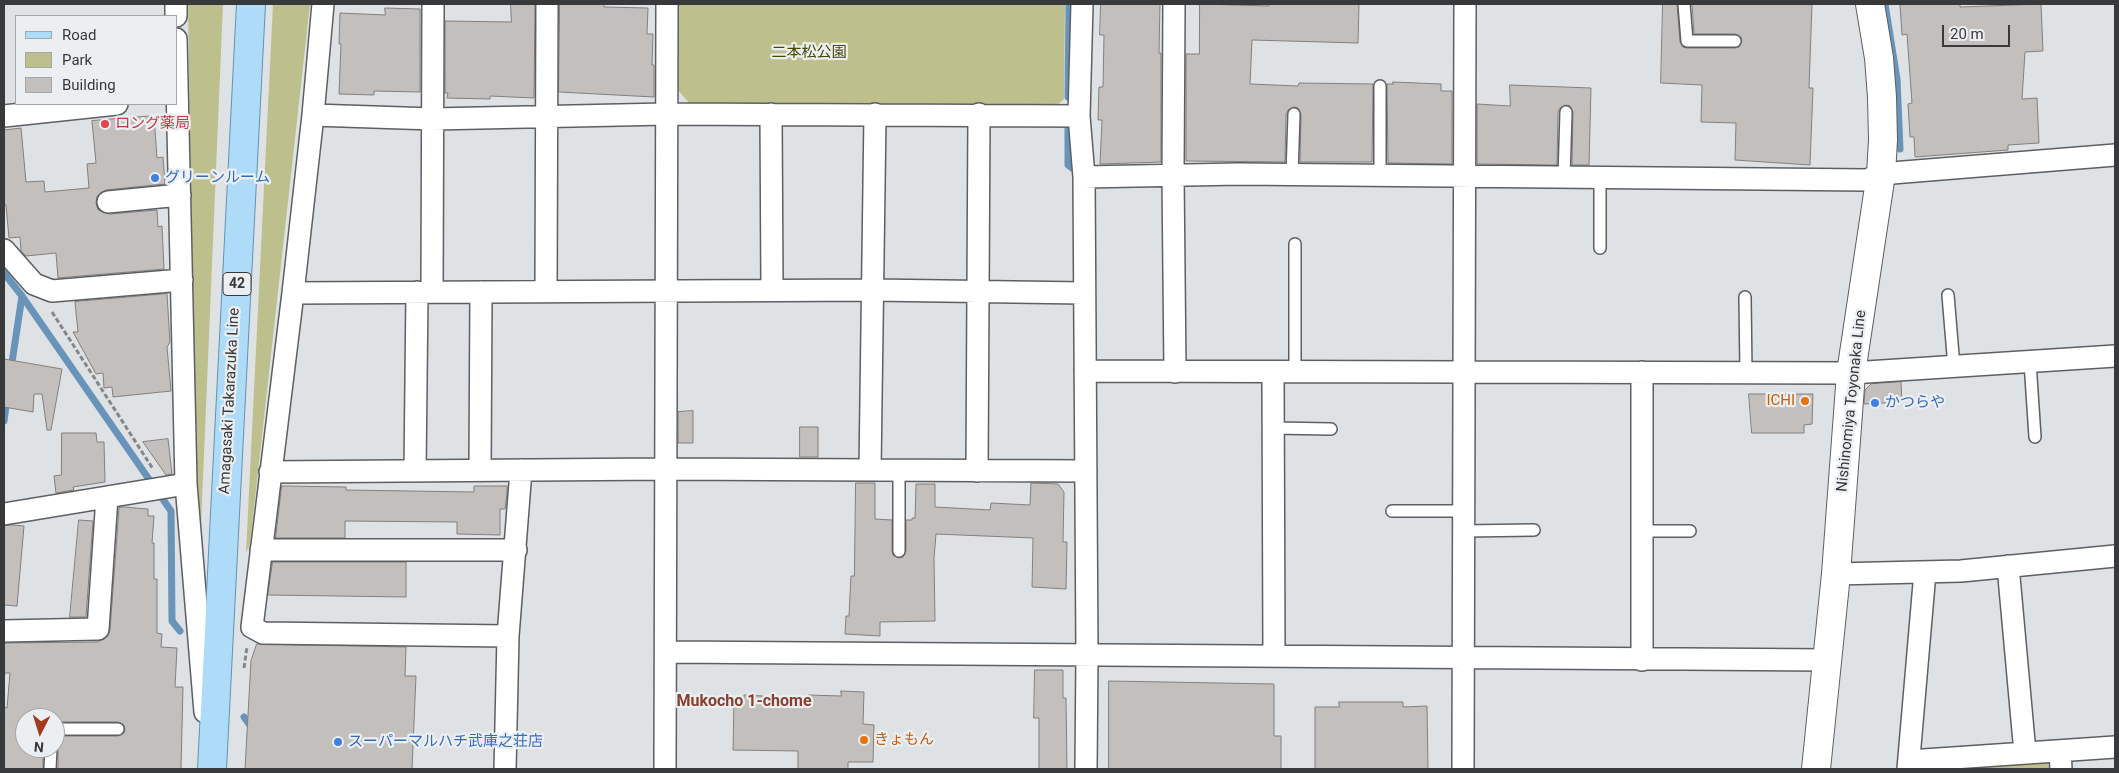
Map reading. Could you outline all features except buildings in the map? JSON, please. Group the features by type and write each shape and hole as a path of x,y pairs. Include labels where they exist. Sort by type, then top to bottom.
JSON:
{"main road":[{"name":"Amagasaki Takarazuka Line","path":"211,769 251,4"},
{"name":"Nishinomiya Toyonaka Line","path":"1816,769 1836,574 1851,373 1881,174 1883,140 1882,97 1879,58 1870,4"}],"street":[{"path":"323,4 313,115 252,627 263,634 508,636"},
{"path":"415,471 432,119 433,4"},
{"path":"546,291 547,4"},
{"path":"665,769 667,652 664,469 666,4"},
{"path":"1082,4 1079,116 1084,177 1086,769"},
{"path":"1174,4 1172,175 1175,372"},
{"path":"1463,769 1465,4"},
{"path":"4,116 108,105"},
{"path":"177,105 182,280 167,488 211,769"},
{"path":"313,115 432,119 666,114 979,114 1079,116"},
{"path":"771,114 772,290"},
{"path":"870,470 875,114"},
{"path":"977,471 979,114"},
{"path":"1084,177 1292,175 1867,180 1881,174 2115,155"},
{"path":"108,202 180,195"},
{"path":"4,250 34,284 52,291 182,280"},
{"path":"292,292 772,290 1084,292"},
{"path":"480,470 481,292"},
{"path":"1085,371 1851,373 2115,356"},
{"path":"1273,372 1274,656"},
{"path":"1642,372 1642,660"},
{"path":"270,472 664,469 1086,471"},
{"path":"505,769 508,636 521,470"},
{"path":"4,514 167,488"},
{"path":"4,630 98,629 107,498"},
{"path":"261,550 516,550"},
{"path":"1836,574 1925,572 2115,556"},
{"path":"2008,566 2025,753"},
{"path":"1925,572 1909,765 2025,753 2060,760 2115,747"},
{"path":"667,652 1462,659 1828,660"}],"lane":[{"path":"1684,4 1687,40 1735,41"},
{"path":"1380,86 1380,176"},
{"path":"1564,178 1566,112"},
{"path":"1292,175 1294,114"},
{"path":"1600,179 1600,248"},
{"path":"1295,244 1295,372"},
{"path":"1948,295 1954,367"},
{"path":"1745,297 1746,373"},
{"path":"2030,362 2035,437"},
{"path":"1273,428 1331,428"},
{"path":"899,470 899,551"},
{"path":"1392,511 1534,530"},
{"path":"1642,530 1690,531"},
{"path":"65,729 118,729"}],"path":[{"path":"34,284 167,488"}],"green space":[{"path":"188,4 223,4 200,549 195,481"},
{"path":"273,4 310,4 250,544 246,553"},
{"name":"二本松公園","path":"678,4 1065,4 1064,99 1057,105 689,103 678,90"},
{"path":"2045,761 2052,769 1918,769"}],"waterway":[{"path":"1068,97 1069,4"},
{"path":"1885,4 1897,79 1900,149"},
{"path":"1068,129 1068,165 1072,168"},
{"path":"4,273 22,296 171,511 172,621 180,631"},
{"path":"11,369 22,296"},
{"path":"4,421 7,399"},
{"path":"244,717 252,728"}],"place":[{"name":"ロング薬局","path":"105,124"},
{"name":"グリーンルーム","path":"155,178"},
{"name":"ICHI","path":"1805,401"},
{"name":"かつらや","path":"1875,403"},
{"name":"きょもん","path":"864,740"},
{"name":"スーパーマルハチ武庫之荘店","path":"338,742"}],"district":[{"name":"Mukocho 1-chome","path":"744,702"}]}
